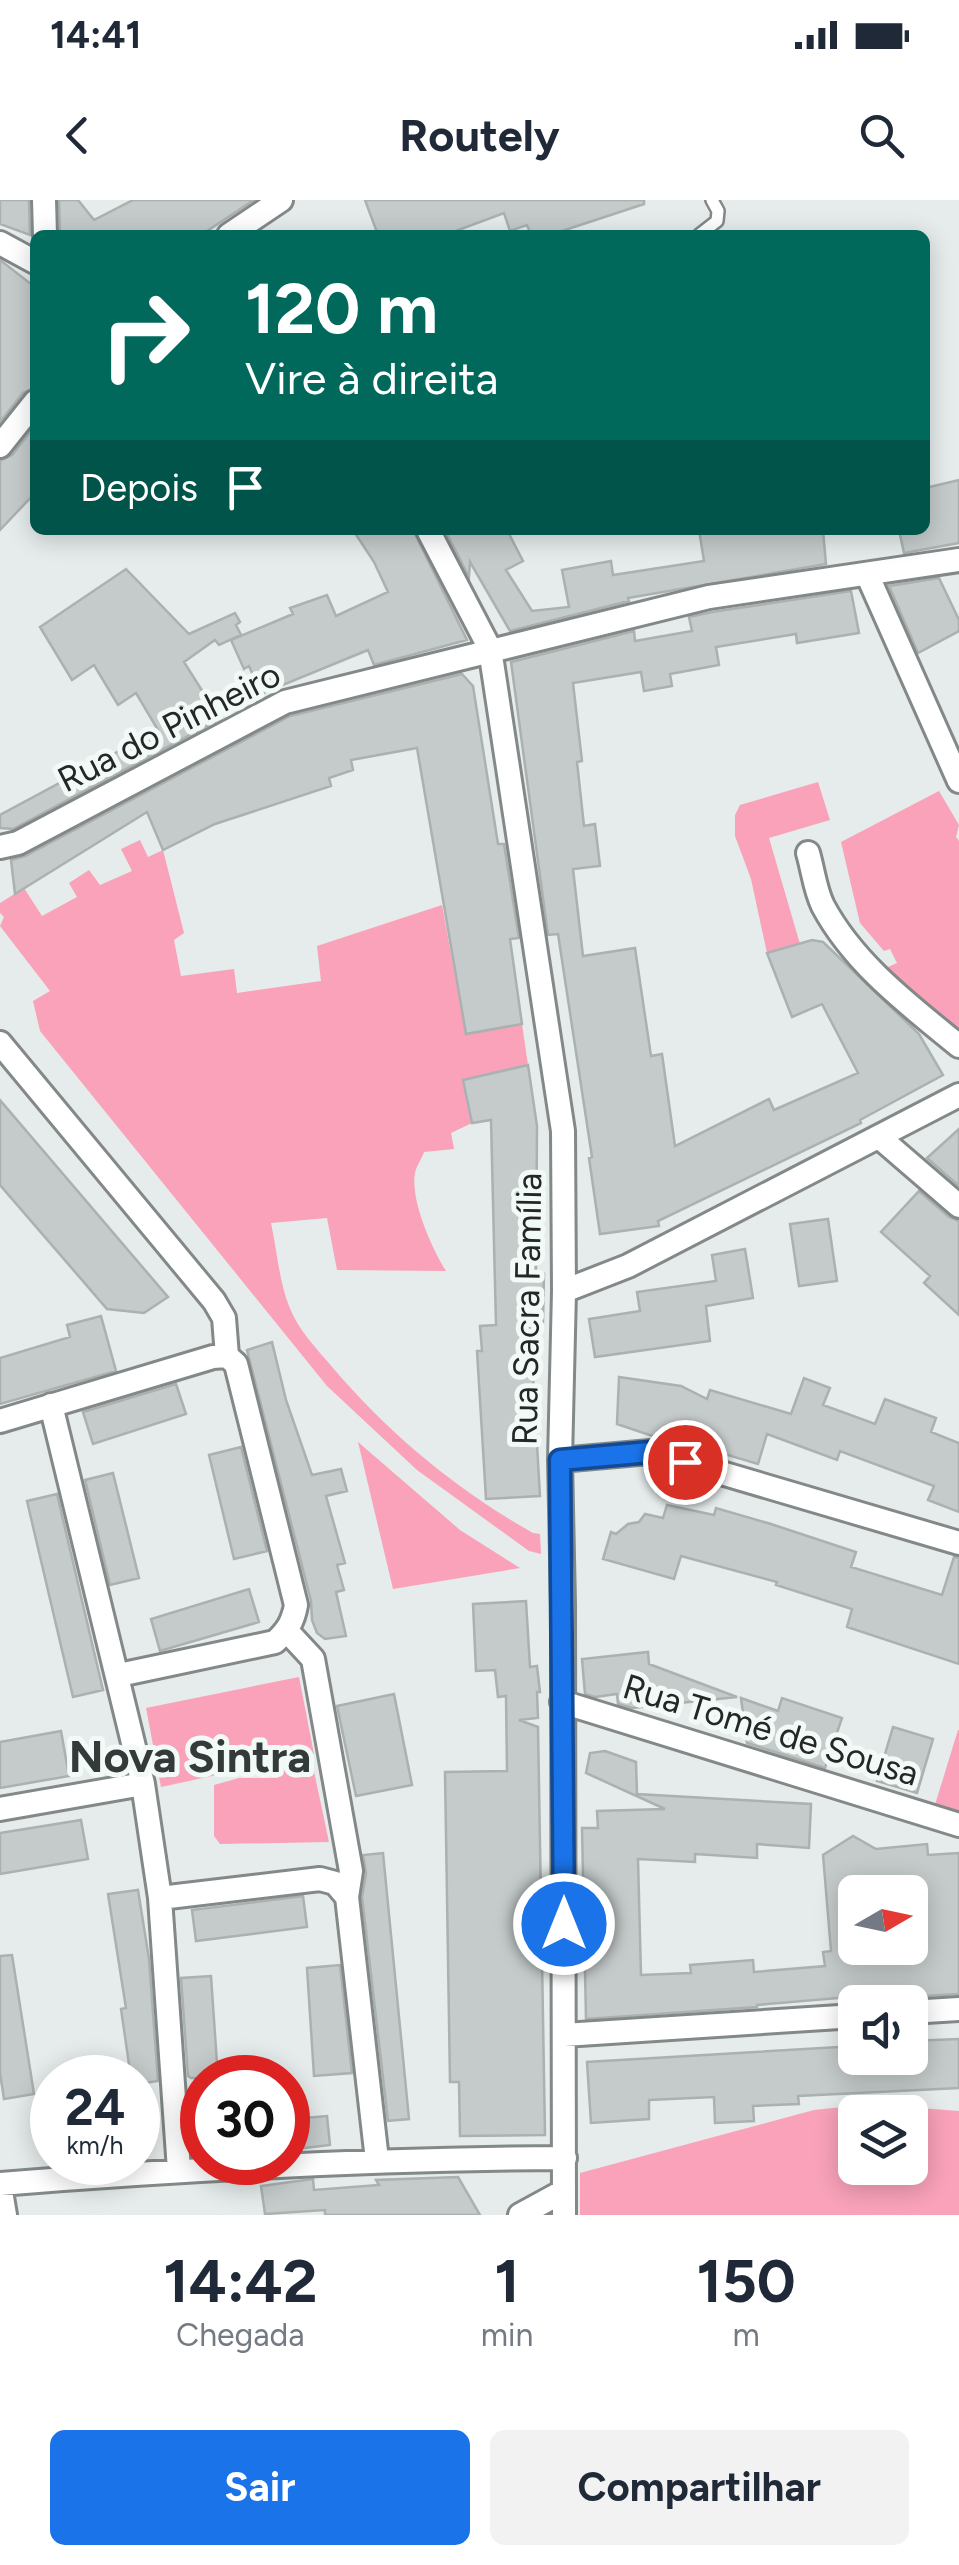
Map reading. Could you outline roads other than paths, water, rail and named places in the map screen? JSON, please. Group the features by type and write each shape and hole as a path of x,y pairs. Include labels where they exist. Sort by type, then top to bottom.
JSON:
{"street":[{"path":"44,200 45,230"},
{"path":"237,230 268,213"},
{"path":"0,244 30,259"},
{"path":"0,446 30,408"},
{"name":"Rua Sacra Família","path":"431,535 490,649 564,1131 560,1460 564,2215"},
{"name":"Rua do Pinheiro","path":"0,846 18,843 285,702 709,597 959,560"},
{"path":"867,574 959,782"},
{"path":"808,853 821,902 838,930 884,984 959,1046"},
{"path":"0,1042 224,1318 227,1356 240,1375 296,1605 287,1631 275,1642 118,1675"},
{"path":"564,1291 628,1266 959,1094"},
{"path":"879,1137 959,1206"},
{"path":"0,1421 212,1357 227,1356"},
{"path":"51,1405 143,1784 160,1898 180,2137"},
{"path":"560,1460 650,1452 959,1544"},
{"path":"287,1631 314,1659 351,1871 347,1897 377,2160"},
{"name":"Rua Tomé de Sousa","path":"562,1702 959,1825"},
{"path":"0,1810 143,1784"},
{"path":"160,1898 320,1879 335,1884 347,1897"},
{"path":"928,2011 959,2009"},
{"path":"564,2036 838,2017"},
{"path":"310,2163 565,2158"},
{"path":"5,2215 0,2185 180,2170"},
{"path":"520,2215 564,2191"}],"lane":[{"path":"708,230 717,221 718,212 712,200"}],"district":[{"name":"Nova Sintra","path":"190,1756"}]}
